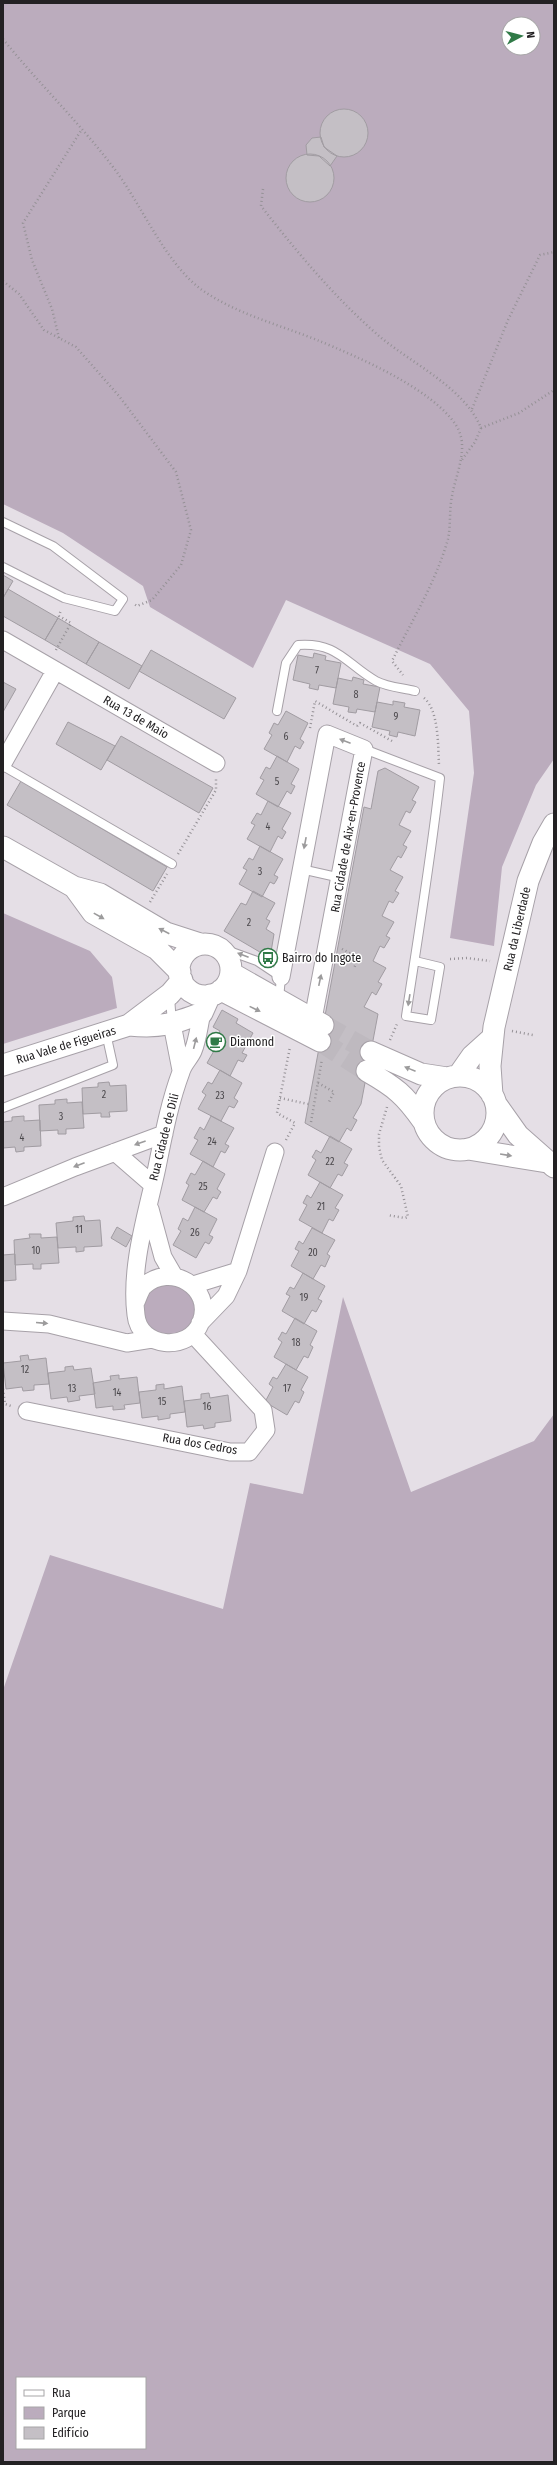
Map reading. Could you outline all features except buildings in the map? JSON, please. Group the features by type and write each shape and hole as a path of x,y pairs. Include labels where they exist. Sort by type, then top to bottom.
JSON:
{"street":[{"name":"Rua 13 de Maio","path":"3,640 216,763"},
{"path":"3,764 56,671"},
{"name":"Rua Cidade de Aix-en-Provence","path":"281,977 300,868 327,734 364,749 341,878 319,1028"},
{"name":"Rua da Liberdade","path":"494,1100 492,1038 528,881 543,843 554,824"},
{"path":"3,847 74,887 100,894 166,933 209,946 228,958 216,993"},
{"path":"74,887 93,913 156,949 177,982 193,992 278,1000 319,1028"},
{"path":"177,982 180,964 187,951 209,946"},
{"name":"Rua Vale de Figueiras","path":"129,1026 177,982"},
{"path":"216,993 319,1028"},
{"name":"Rua Vale de Figueiras","path":"3,1065 129,1026 155,1028 172,1024 216,993"},
{"name":"Rua Cidade de Dili","path":"136,1302 136,1269 148,1203 164,1134 181,1070 193,1051 216,993"},
{"name":"Rua Cidade de Dili","path":"172,1024 181,1070"},
{"path":"424,1121 424,1103 427,1095 439,1082 453,1077 472,1056 492,1038"},
{"path":"374,1060 422,1074 478,1081 494,1100 518,1135 550,1165"},
{"path":"374,1060 392,1085 407,1099 424,1121 428,1132 435,1141 445,1147 468,1149 550,1165"},
{"path":"468,1149 479,1145 488,1137 494,1127 496,1116 494,1100"},
{"path":"3,1197 164,1134"},
{"path":"115,1152 153,1185"},
{"path":"197,1329 203,1310 200,1296 193,1285 174,1276 157,1277 143,1287 136,1302 136,1317 141,1330 152,1339 165,1344 180,1342 197,1329 226,1296 238,1271 275,1152"},
{"path":"148,1203 163,1257 174,1276"},
{"path":"193,1285 238,1271"},
{"path":"3,1321 49,1324 127,1343 152,1339"},
{"name":"Rua dos Cedros","path":"27,1411 230,1452 249,1452 266,1430 262,1410 197,1329"}],"lane":[{"path":"3,522 53,546 122,599 115,611 64,598 3,566"},
{"path":"277,711 286,663 298,645 314,644 332,649 377,682 415,691"},
{"path":"364,749 440,778 430,864 406,1016 431,1020 440,967 415,962"},
{"path":"3,764 172,864"},
{"path":"300,868 341,878"},
{"path":"209,946 257,960 281,977 278,1000"},
{"path":"172,1024 177,982"},
{"path":"3,1108 112,1065 106,1033"}],"path":[{"path":"3,39 32,75 82,129 116,172 172,259 200,288 241,313 317,340 401,379 442,408 457,426 463,442 461,461 451,498 448,538 435,573 392,661 415,691 428,701 437,729 440,778"},
{"path":"59,338 52,309 32,260 23,223 82,129"},
{"path":"263,189 261,206 310,268 379,336 438,380 472,409 481,428"},
{"path":"472,409 508,320 540,255 554,252"},
{"path":"3,281 19,294 44,330 76,347 114,390 176,472 190,530 181,565 152,600 137,606 122,599"},
{"path":"461,461 475,442 481,428 519,413 554,390"},
{"path":"56,651 71,623 60,616"},
{"path":"315,701 361,728"},
{"path":"357,726 360,723 392,741"},
{"path":"141,918 216,790 216,763"},
{"path":"342,948 359,958 354,968"},
{"path":"440,967 450,959 467,958 490,961"},
{"path":"374,1060 397,1023 406,1016"},
{"path":"285,1069 277,1113 295,1123 291,1130"},
{"path":"318,1084 334,1092 329,1102"},
{"path":"280,1098 308,1104"},
{"path":"386,1109 379,1134 379,1147 382,1160 402,1186 408,1217 405,1218 387,1215"}],"green space":[{"path":"3,3 554,3 554,759 536,785 502,867 494,946 450,938 474,773 469,711 430,664 286,600 253,668 150,607 143,586 63,533 3,504"},
{"path":"3,913 90,951 112,977 117,1008 3,1044"},
{"path":"170,1284 180,1286 188,1292 194,1300 196,1310 194,1320 188,1328 180,1334 170,1336 160,1334 152,1328 146,1320 144,1310 146,1300 152,1292 160,1286"},
{"path":"343,1297 411,1492 534,1441 554,1414 554,2462 3,2462 3,1690 50,1555 223,1609 250,1483 303,1494"}],"tunnel":[{"path":"323,1025 371,1052"},
{"path":"320,1041 367,1071"}],"place":[{"name":"Bairro do Ingote","path":"268,958"},
{"name":"Diamond","path":"216,1042"}]}
